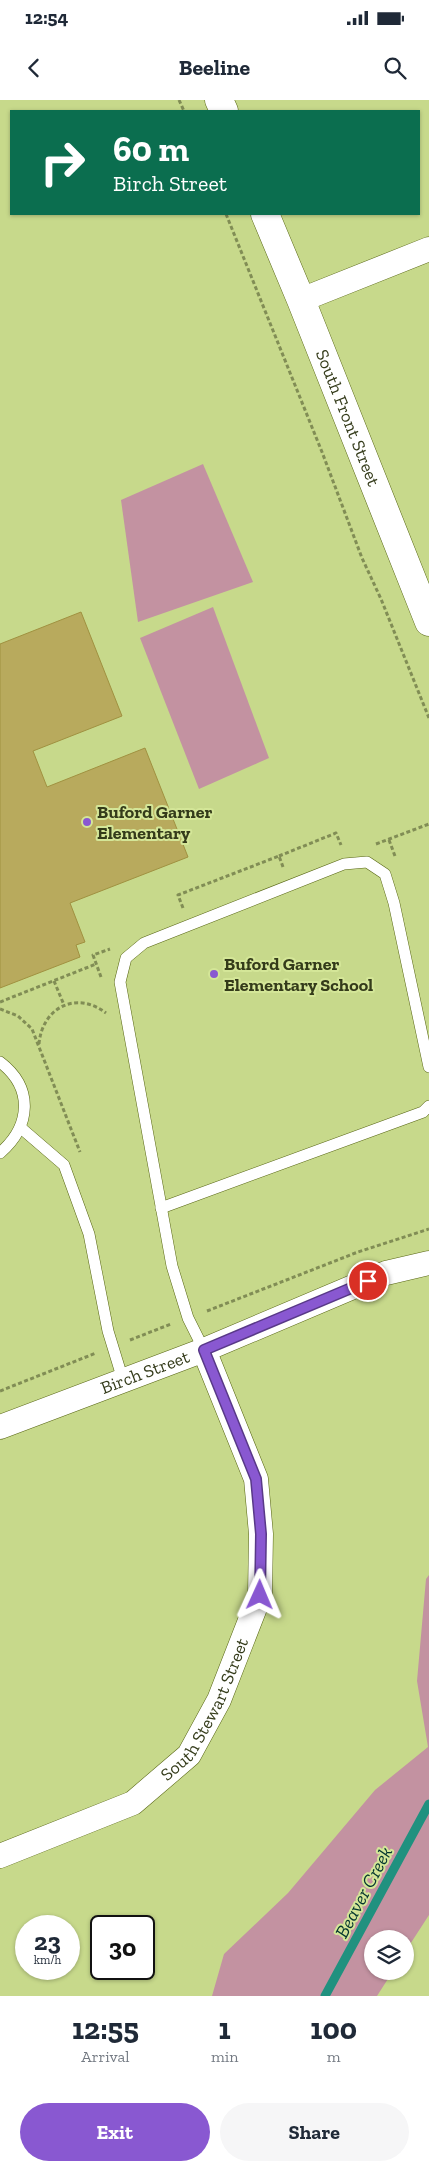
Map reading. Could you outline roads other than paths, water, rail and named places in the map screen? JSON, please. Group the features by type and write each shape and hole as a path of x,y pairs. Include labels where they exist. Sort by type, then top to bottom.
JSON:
{"street":[{"name":"South Front Street","path":"265,215 429,622"},
{"path":"301,300 429,249"},
{"name":"Birch Street","path":"0,1427 204,1350 386,1273 429,1263"},
{"name":"South Stewart Street","path":"0,1856 133,1803 189,1754 219,1700 260,1595 261,1534 256,1479 204,1350"}],"lane":[{"path":"204,1350 188,1318 172,1266 120,982 126,958 144,943 344,864 367,862 385,874 394,902 429,1067"},
{"path":"0,1062 14,1075 22,1092 25,1110 21,1128 12,1143 0,1153"},
{"path":"161,1208 423,1112 429,1106"},
{"path":"21,1128 64,1165 88,1234 113,1347 123,1380"}],"waterway":[{"name":"Beaver Creek","path":"325,1996 429,1804"}],"place":[{"name":"Buford Garner Elementary","path":"87,822"},
{"name":"Buford Garner Elementary School","path":"214,974"}]}
